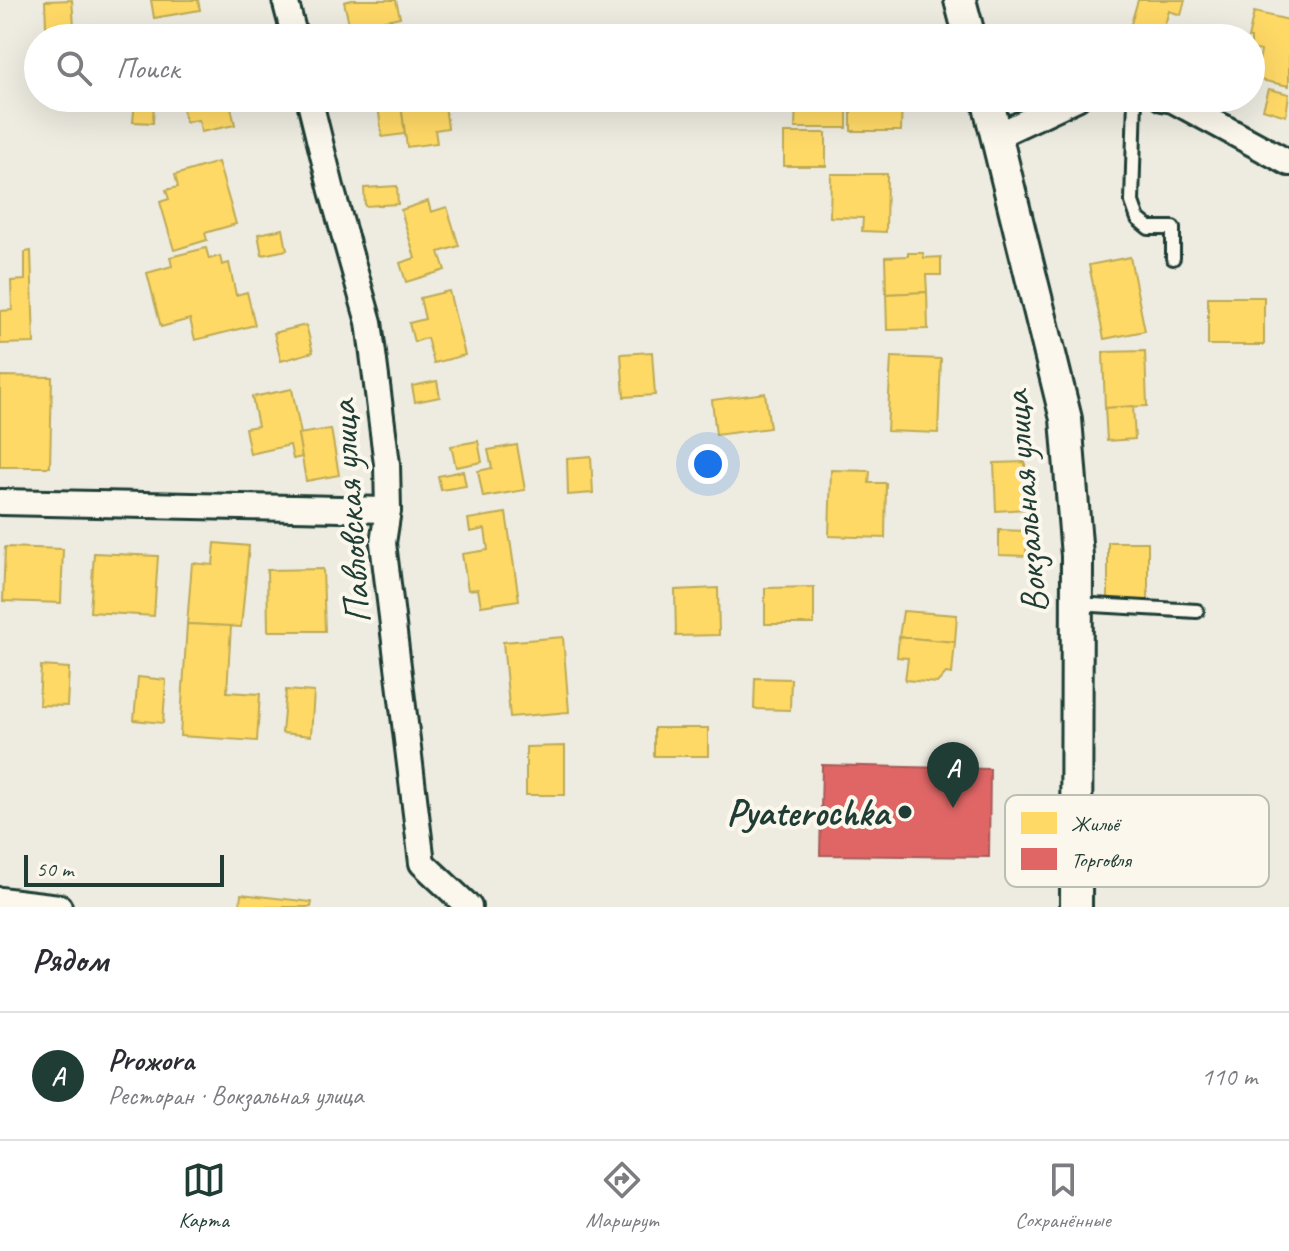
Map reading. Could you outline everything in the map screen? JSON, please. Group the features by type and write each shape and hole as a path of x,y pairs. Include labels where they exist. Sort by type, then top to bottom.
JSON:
{"street":[{"path":"285,0 291,24"},
{"path":"960,0 966,24"},
{"name":"Павловская улица","path":"312,112 369,322 387,464 388,510 383,543 422,863 469,907"},
{"name":"Вокзальная улица","path":"991,112 1066,419 1077,556 1076,795"},
{"path":"998,135 1047,112"},
{"path":"1195,112 1289,163"},
{"path":"0,502 388,510"},
{"path":"0,900 59,907"}],"lane":[{"path":"1135,112 1132,202 1138,219 1149,228 1173,228 1173,258"},
{"path":"1076,604 1197,611"}],"building: Жильё":[{"path":"72,0 74,24 46,24 45,1"},
{"path":"151,0 198,0 200,10 154,18"},
{"path":"396,0 400,17 368,24 349,24 344,2"},
{"path":"1138,0 1185,0 1181,15 1169,11 1165,24 1131,24"},
{"path":"1254,12 1289,20 1289,86 1265,81 1265,24 1251,24"},
{"path":"391,19 392,24 368,24"},
{"path":"1269,89 1289,94 1286,116 1265,110"},
{"path":"134,112 154,112 153,123 133,122"},
{"path":"184,112 232,112 235,125 201,132 199,120 186,122"},
{"path":"379,112 402,112 405,134 382,137"},
{"path":"402,112 446,112 448,128 435,130 437,143 407,147"},
{"path":"796,112 847,112 847,128 795,128"},
{"path":"851,112 902,112 901,131 851,131"},
{"path":"784,133 826,133 826,166 784,166"},
{"path":"218,162 236,224 205,233 207,240 174,250 160,202 169,199 166,190 178,187 175,175"},
{"path":"831,174 887,174 886,232 862,231 863,218 830,217"},
{"path":"397,186 398,204 365,206 364,188"},
{"path":"428,201 431,212 447,207 459,246 439,252 445,270 406,282 400,263 415,258 401,210"},
{"path":"283,229 287,250 262,255 258,234"},
{"path":"206,248 209,259 220,256 222,265 229,263 236,295 247,292 255,325 195,340 190,319 161,327 147,273 172,266 170,257"},
{"path":"31,251 34,343 0,344 0,311 12,310 11,281 25,280 25,252"},
{"path":"908,253 923,253 924,258 941,257 941,275 926,275 927,292 886,294 885,257 908,256"},
{"path":"1130,257 1145,331 1104,339 1089,265"},
{"path":"449,291 465,355 434,363 427,338 414,342 409,323 425,319 420,298"},
{"path":"927,292 928,329 887,330 886,294"},
{"path":"1208,297 1264,297 1264,345 1208,345"},
{"path":"306,325 313,352 281,361 274,333"},
{"path":"1145,351 1147,406 1105,408 1103,352"},
{"path":"652,352 655,395 624,397 621,354"},
{"path":"891,357 941,359 938,433 887,431"},
{"path":"0,376 52,377 50,467 0,467"},
{"path":"437,381 440,397 415,402 412,386"},
{"path":"292,389 302,457 293,459 290,445 250,454 245,428 258,426 252,397"},
{"path":"765,393 770,428 716,435 712,400"},
{"path":"1133,406 1135,439 1107,441 1105,408"},
{"path":"331,429 339,475 306,481 298,434"},
{"path":"478,441 482,462 456,467 451,446"},
{"path":"517,445 525,490 483,497 478,471 492,468 488,450"},
{"path":"591,456 593,493 568,495 567,458"},
{"path":"1025,462 1027,509 996,511 994,463"},
{"path":"831,470 870,471 869,483 886,483 885,538 829,536"},
{"path":"463,471 466,486 441,490 438,476"},
{"path":"506,513 519,600 481,606 478,589 468,590 462,554 488,550 485,529 470,532 468,519"},
{"path":"999,530 1027,531 1026,556 999,555"},
{"path":"1108,542 1148,542 1148,600 1108,600"},
{"path":"215,543 249,546 241,627 187,624 192,563 213,565"},
{"path":"5,547 63,549 61,603 3,601"},
{"path":"94,553 158,556 154,616 90,612"},
{"path":"323,569 325,631 268,631 267,570"},
{"path":"814,587 814,624 765,624 765,588"},
{"path":"718,588 719,635 676,636 675,590"},
{"path":"903,611 957,615 955,642 899,637"},
{"path":"187,624 231,626 227,692 260,694 257,741 180,736"},
{"path":"563,637 569,712 510,717 503,642"},
{"path":"899,637 955,642 952,674 946,673 937,683 905,680 908,658 897,657"},
{"path":"41,666 69,668 67,706 39,705"},
{"path":"138,677 166,680 163,723 134,720"},
{"path":"755,678 791,679 790,710 754,709"},
{"path":"286,690 314,692 311,736 282,733"},
{"path":"654,728 708,728 708,756 654,756"},
{"path":"565,746 565,795 526,795 526,747"},
{"path":"241,894 312,902 311,907 240,907"}],"building: Торговля":[{"name":"Pyaterochka","path":"822,765 990,769 989,857 820,855"}],"place":[{"name":"Proжora","path":"953,808"},
{"name":"Pyaterochka","path":"905,812"}]}
